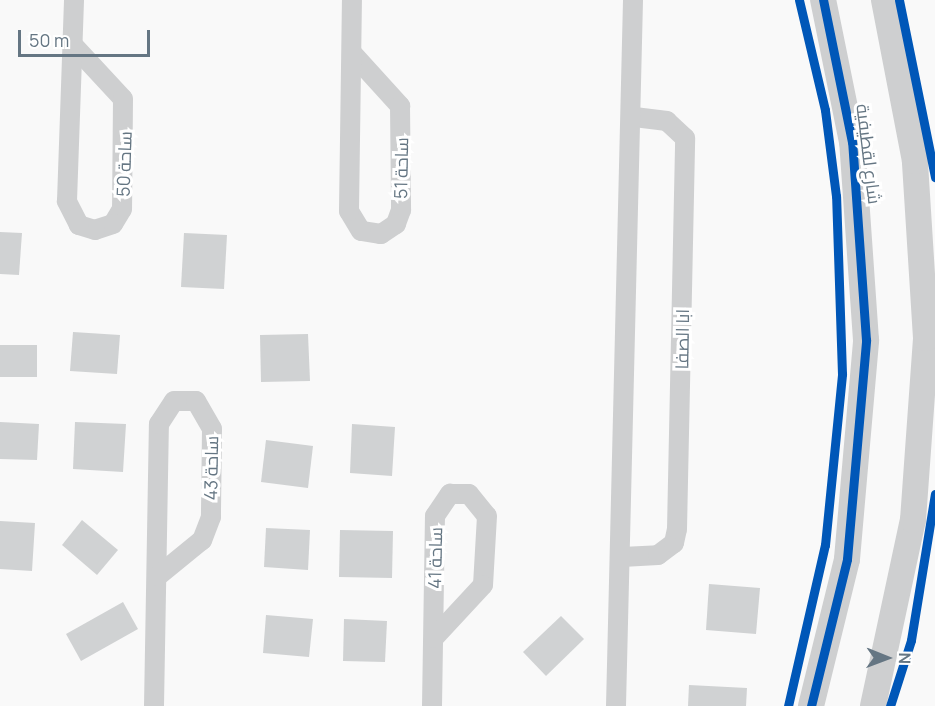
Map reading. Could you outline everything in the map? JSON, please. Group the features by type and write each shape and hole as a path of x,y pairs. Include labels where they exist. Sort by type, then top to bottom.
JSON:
{"street":[{"name":"ساحة 50","path":"74,46 123,99 122,209 113,224 94,230 79,225 67,201 75,0"},
{"name":"ساحة 51","path":"352,0 349,211 361,231 381,234 396,224 401,210 400,106 352,53"},
{"path":"616,706 622,557 633,0"},
{"name":"شارع لقطيفية","path":"811,706 847,559 865,370 858,189 823,0"},
{"path":"873,706 913,520 926,338 915,161 884,0"},
{"name":"ابا الصفا","path":"622,557 665,552 674,543 678,517 685,138 673,124 632,117"},
{"name":"ساحة 43","path":"154,706 159,424 174,401 196,401 212,429 209,524 202,540 158,576"},
{"name":"ساحة 41","path":"432,706 434,638 438,506 450,495 469,494 487,516 483,585 434,638"}],"building":[{"path":"0,232 22,233 19,275 0,274"},
{"path":"184,233 227,235 224,289 181,287"},
{"path":"73,332 120,335 117,374 70,371"},
{"path":"308,334 310,381 261,382 260,335"},
{"path":"0,345 37,345 37,377 0,377"},
{"path":"0,422 39,424 37,460 0,459"},
{"path":"75,422 126,424 123,472 73,469"},
{"path":"352,424 395,427 392,476 350,473"},
{"path":"266,440 313,446 308,488 261,482"},
{"path":"82,520 118,550 97,575 62,545"},
{"path":"0,521 35,523 32,571 0,569"},
{"path":"266,528 310,530 308,570 264,567"},
{"path":"340,530 393,531 392,578 339,577"},
{"path":"709,584 760,588 756,634 706,630"},
{"path":"123,602 138,629 81,661 66,634"},
{"path":"266,615 313,619 309,657 263,653"},
{"path":"561,616 584,639 546,676 523,652"},
{"path":"344,619 387,621 385,662 343,661"},
{"path":"689,685 747,688 746,706 688,706"}],"cycle path":[{"path":"788,706 825,545 842,374 836,196 825,110 799,0"},
{"path":"811,706 847,559 866,340 852,142 823,0"},
{"path":"899,0 935,177"},
{"path":"890,706 911,640 935,494"}]}
